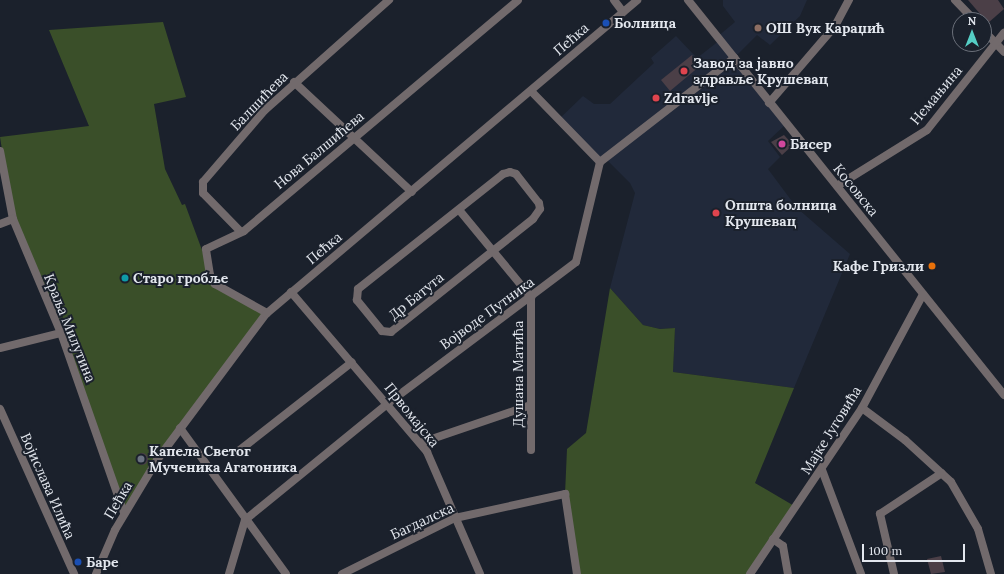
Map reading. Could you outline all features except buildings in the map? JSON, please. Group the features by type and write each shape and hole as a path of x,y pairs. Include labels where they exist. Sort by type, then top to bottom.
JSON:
{"street":[{"name":"Балшићева","path":"241,232 203,193 202,185 265,110 294,82 389,0"},
{"name":"Нова Балшићева","path":"267,314 215,284 210,275 206,249 241,232 518,0"},
{"path":"614,0 623,12"},
{"name":"Пећка","path":"96,574 124,513 180,428 267,314 291,292 412,192 637,0"},
{"name":"Косовска","path":"688,0 1004,395"},
{"path":"769,103 835,26 849,0"},
{"path":"955,0 966,12"},
{"name":"Немањина","path":"837,186 927,130 1004,33"},
{"path":"992,39 1004,52"},
{"path":"531,91 600,162 734,58"},
{"path":"294,82 352,139 412,192"},
{"name":"Краља Милутина","path":"1,156 13,219 61,333 124,513"},
{"name":"Војводе Путника","path":"245,520 387,404 576,262 600,162"},
{"name":"Др Батута","path":"506,172 516,174 528,186 540,209 525,227 492,251 391,332 382,331 357,300 358,289 460,211 506,172"},
{"path":"460,211 531,297"},
{"path":"0,224 13,219"},
{"name":"Првомајска","path":"291,292 420,443 435,469 480,574"},
{"name":"Мајке Југовића","path":"750,574 822,470 862,408 923,294"},
{"name":"Душана Матића","path":"531,297 531,450"},
{"path":"0,348 61,333"},
{"path":"236,453 352,362"},
{"path":"420,443 531,405"},
{"path":"862,408 942,472 973,517 991,574"},
{"name":"Војислава Илића","path":"0,409 74,574"},
{"path":"180,428 245,520 286,574"},
{"path":"822,470 861,574"},
{"path":"894,574 880,514 942,472"},
{"name":"Багдалска","path":"342,574 455,518 565,494 577,574"},
{"path":"229,574 245,520"},
{"path":"773,539 782,546 788,574"}],"shaded area":[{"name":"Општа болница Крушевац","path":"723,0 807,0 800,16 770,45 757,35 734,58 784,126 768,141 780,157 768,169 797,208 850,254 794,388 673,372 675,328 660,329 643,325 610,288 635,193 630,183 605,158 600,162 558,120 583,96 594,104 610,104 654,63 651,58 676,36 697,58 720,40 717,37 735,22 723,6"}],"green space":[{"name":"Старо гробље","path":"163,22 186,97 154,104 165,169 182,205 185,204 216,288 266,314 124,513 61,333 13,219 0,137 89,126 49,30"},
{"path":"610,288 643,325 660,329 675,328 673,372 794,388 755,483 796,507 750,574 577,574 565,494 567,449 586,433"}],"place":[{"name":"Болница","path":"606,23"},
{"name":"ОШ Вук Караџић","path":"758,28"},
{"name":"Завод за јавно здравље Крушевац","path":"684,71"},
{"name":"Zdravlje","path":"656,98"},
{"name":"Бисер","path":"782,144"},
{"name":"Општа болница Крушевац","path":"716,213"},
{"name":"Кафе Гризли","path":"932,266"},
{"name":"Старо гробље","path":"125,278"},
{"name":"Капела Светог Мученика Агатоника","path":"141,459"},
{"name":"Баре","path":"78,562"}]}
